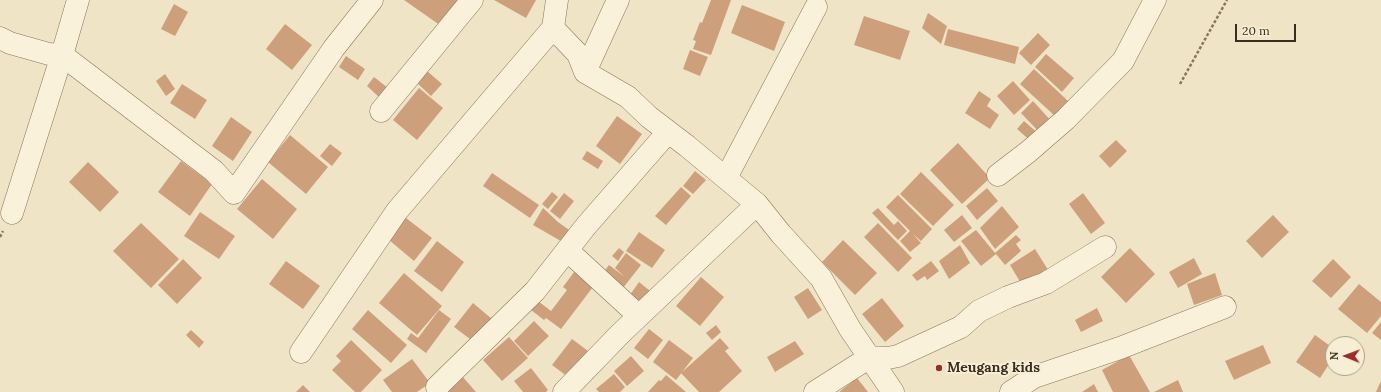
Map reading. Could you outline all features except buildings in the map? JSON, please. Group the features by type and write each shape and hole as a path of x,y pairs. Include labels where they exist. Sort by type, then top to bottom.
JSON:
{"street":[{"path":"12,213 78,0"},
{"path":"0,38 10,43 49,54 62,55 214,170 234,193 334,48 372,0"},
{"path":"381,110 472,0"},
{"path":"301,352 397,212 553,28 557,0"},
{"path":"585,72 618,0"},
{"path":"998,175 1028,152 1066,119 1123,60 1155,0"},
{"path":"726,178 816,8"},
{"path":"553,28 578,54 585,72 628,97 649,117 757,204 781,234 821,278 850,329 893,392"},
{"path":"437,387 535,291 586,226 668,132"},
{"path":"564,392 639,316 757,204"},
{"path":"815,392 870,357 888,358 898,356 961,327 979,311 1008,297 1046,283 1105,247"},
{"path":"567,250 639,316"},
{"path":"1011,392 1034,377 1120,348 1225,307"}],"path":[{"path":"1180,84 1227,0"}],"place":[{"name":"Meugang kids","path":"939,368"}]}
